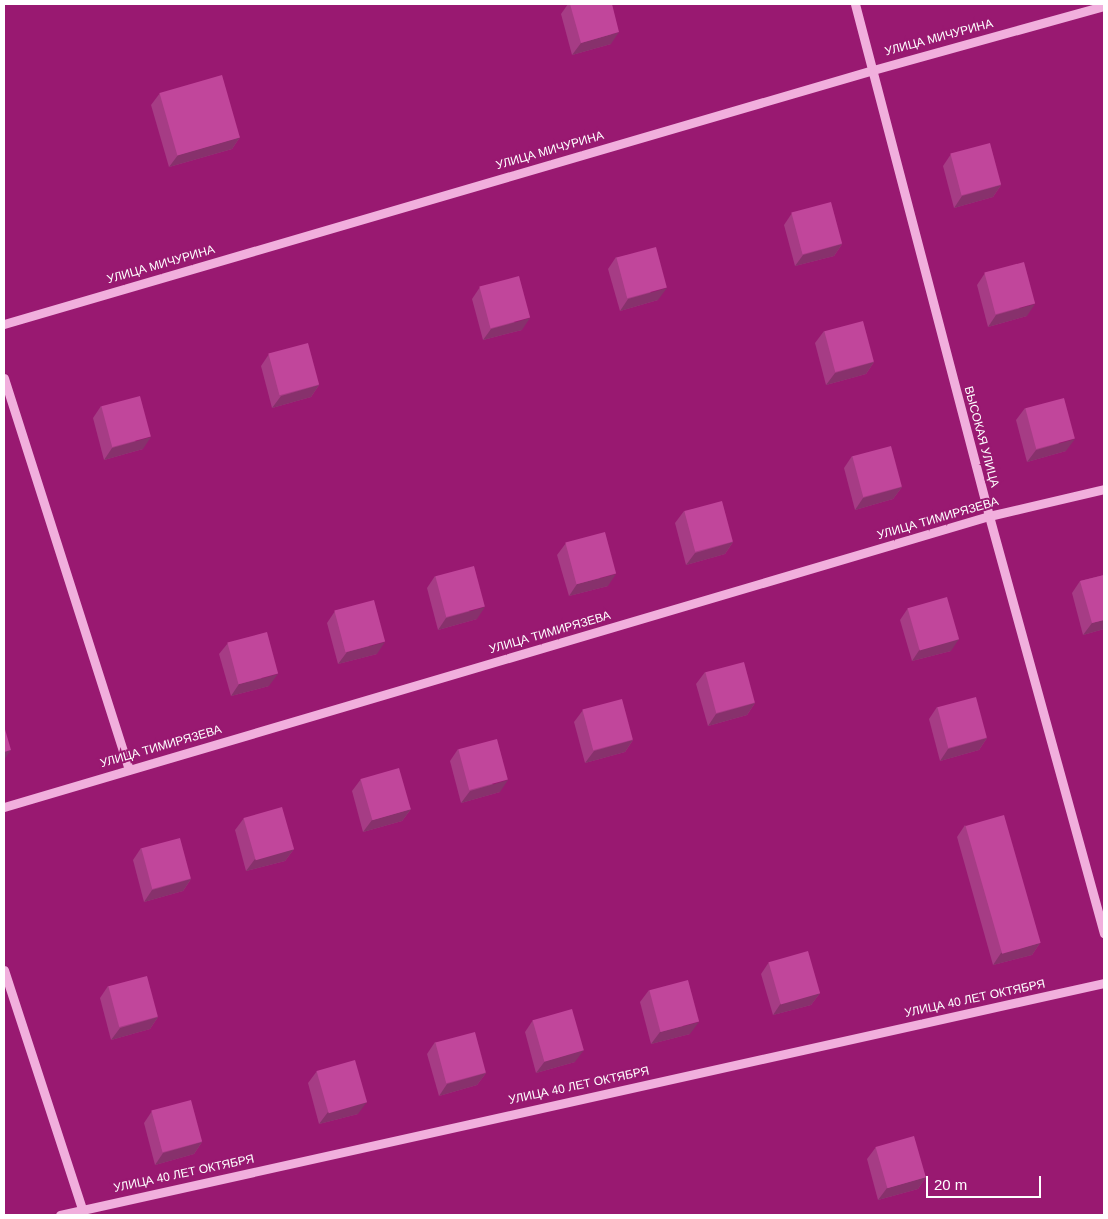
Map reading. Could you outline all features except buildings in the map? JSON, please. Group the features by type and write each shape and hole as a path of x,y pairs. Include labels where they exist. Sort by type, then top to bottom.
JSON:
{"street":[{"name":"ВЫСОКАЯ УЛИЦА","path":"854,4 873,70 988,516 1104,933"},
{"name":"УЛИЦА МИЧУРИНА","path":"4,324 873,70 1104,6"},
{"path":"4,378 129,770"},
{"name":"УЛИЦА ТИМИРЯЗЕВА","path":"4,807 988,516 1104,489"},
{"path":"4,970 82,1209"},
{"name":"УЛИЦА 40 ЛЕТ ОКТЯБРЯ","path":"60,1215 1104,983"}]}
